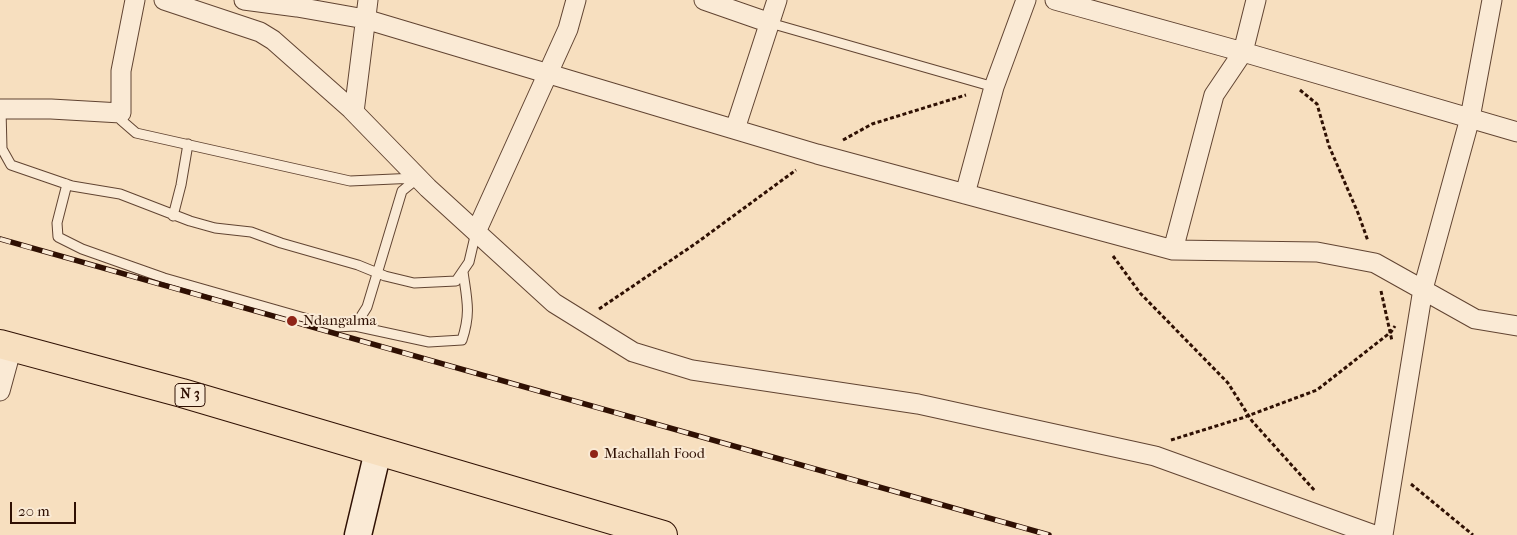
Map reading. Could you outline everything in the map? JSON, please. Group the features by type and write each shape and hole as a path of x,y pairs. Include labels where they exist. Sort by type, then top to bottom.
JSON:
{"main road":[{"name":"N 3","path":"6,345 182,393 663,535"},
{"path":"358,535 378,451"}],"street":[{"path":"0,109 51,108 121,113 121,71 135,0"},
{"path":"164,0 260,32 273,40 354,112 418,178 554,303 633,352 692,370 918,404 1155,456 1374,535"},
{"path":"236,0 260,32"},
{"path":"244,0 297,6 365,19 817,154 1173,250 1317,252 1375,263 1475,319 1517,326"},
{"path":"354,112 368,0"},
{"path":"476,232 568,29 576,0"},
{"path":"704,0 770,23"},
{"path":"735,129 777,0"},
{"path":"965,194 994,87 1026,0"},
{"path":"1055,0 1243,52 1517,132"},
{"path":"1173,250 1214,95 1243,52 1256,0"},
{"path":"1383,535 1423,289 1470,118 1492,0"},
{"path":"0,391 6,345"}],"lane":[{"path":"770,23 994,87"},
{"path":"0,109 2,149 11,165 67,184 120,194 173,216 214,228 250,232 414,283 456,281 470,262 476,232"},
{"path":"121,113 122,120 136,133 350,181 418,178"},
{"path":"173,216 181,185 188,144"},
{"path":"355,326 367,307 402,190 418,178"},
{"path":"67,184 57,223 58,237 82,250 164,278 336,327 355,326 429,342 462,340 469,308 462,272"}],"path":[{"path":"1294,86 1317,104 1329,146 1358,213 1375,263 1391,332 1392,348"},
{"path":"582,321 695,244 817,154 872,124 994,87"},
{"path":"1094,229 1140,293 1228,383 1249,416 1320,496"},
{"path":"1170,440 1249,416 1317,390 1391,332 1396,325"},
{"path":"1394,470 1473,535"}],"railway":[{"path":"0,239 1049,535"}],"place":[{"name":"Ndangalma","path":"292,321"},
{"name":"Machallah Food","path":"594,454"}]}
